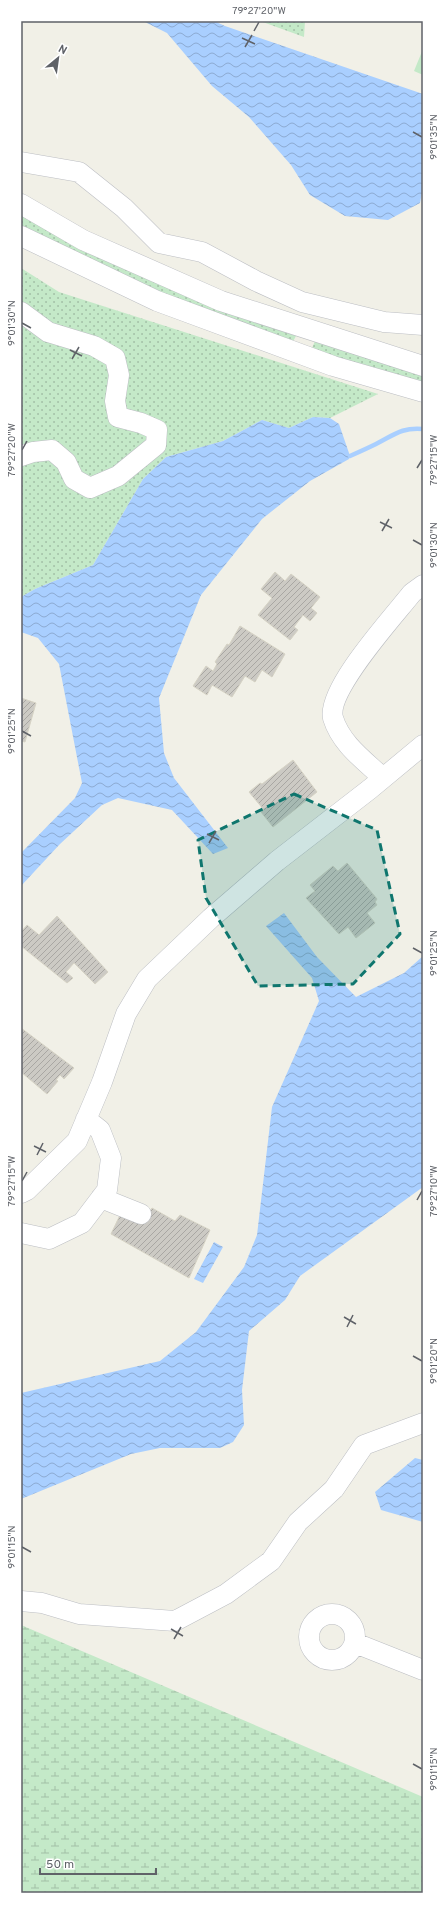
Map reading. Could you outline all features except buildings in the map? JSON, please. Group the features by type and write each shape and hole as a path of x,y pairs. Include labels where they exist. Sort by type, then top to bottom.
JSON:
{"street":[{"path":"21,162 79,172 124,208 158,243 202,252 256,281 302,302 384,322 423,325"},
{"path":"21,204 83,240 221,301 423,366"},
{"path":"21,236 157,301 333,366 423,392"},
{"path":"21,312 48,332 94,346 115,358 119,376 115,401 118,417 141,423 157,430 156,445 118,476 90,488 74,479 66,462 52,450 33,452 21,456"},
{"path":"383,778 348,746 333,716 337,693 349,672 412,593 423,585"},
{"path":"21,1193 27,1190 76,1141 102,1082 126,1014 147,979 211,918 277,861 423,745"},
{"path":"21,1233 49,1239 82,1223 107,1190 111,1158 100,1130 86,1119"},
{"path":"101,1198 141,1214"},
{"path":"21,1601 42,1603 79,1614 175,1621 226,1594 270,1561 298,1522 334,1490 364,1445 423,1423"},
{"path":"355,1643 423,1670"}],"highlighted area":[{"path":"294,794 377,830 400,934 353,984 258,986 206,898 198,840"}],"green space":[{"path":"260,21 305,21 304,37"},
{"path":"423,49 423,75 414,71"},
{"path":"21,214 109,261 296,336 291,345 172,301 21,229"},
{"path":"21,268 59,292 378,394 330,418 313,417 289,428 262,420 223,441 166,457 143,479 93,565 35,589 21,597"},
{"path":"315,341 423,375 423,386 310,353"},
{"path":"21,1625 423,1797 423,1893 21,1893"}],"water":[{"path":"143,21 214,21 423,94 423,187 420,203 388,220 345,216 310,195 291,165 249,117 212,86 167,33"},
{"path":"313,417 330,418 339,424 350,456 349,459 310,481 262,519 201,595 159,698 164,753 174,778 228,848 213,854 172,810 118,798 102,805 60,844 21,886 21,853 75,798 82,783 59,664 38,638 21,632 21,597 35,589 93,565 143,479 166,457 223,441 262,420 289,428"},
{"path":"284,913 317,957 356,997 404,973 423,956 423,1187 300,1276 285,1300 249,1331 242,1390 244,1425 233,1442 220,1448 160,1448 131,1454 21,1499 21,1393 160,1361 196,1332 244,1267 257,1235 272,1107 319,1001 312,978 266,926"},
{"path":"214,1242 223,1247 203,1283 194,1279"},
{"path":"415,1458 423,1460 423,1522 381,1510 375,1492"}],"waterway":[{"path":"350,456 373,446 398,432 409,429 423,429"}]}
